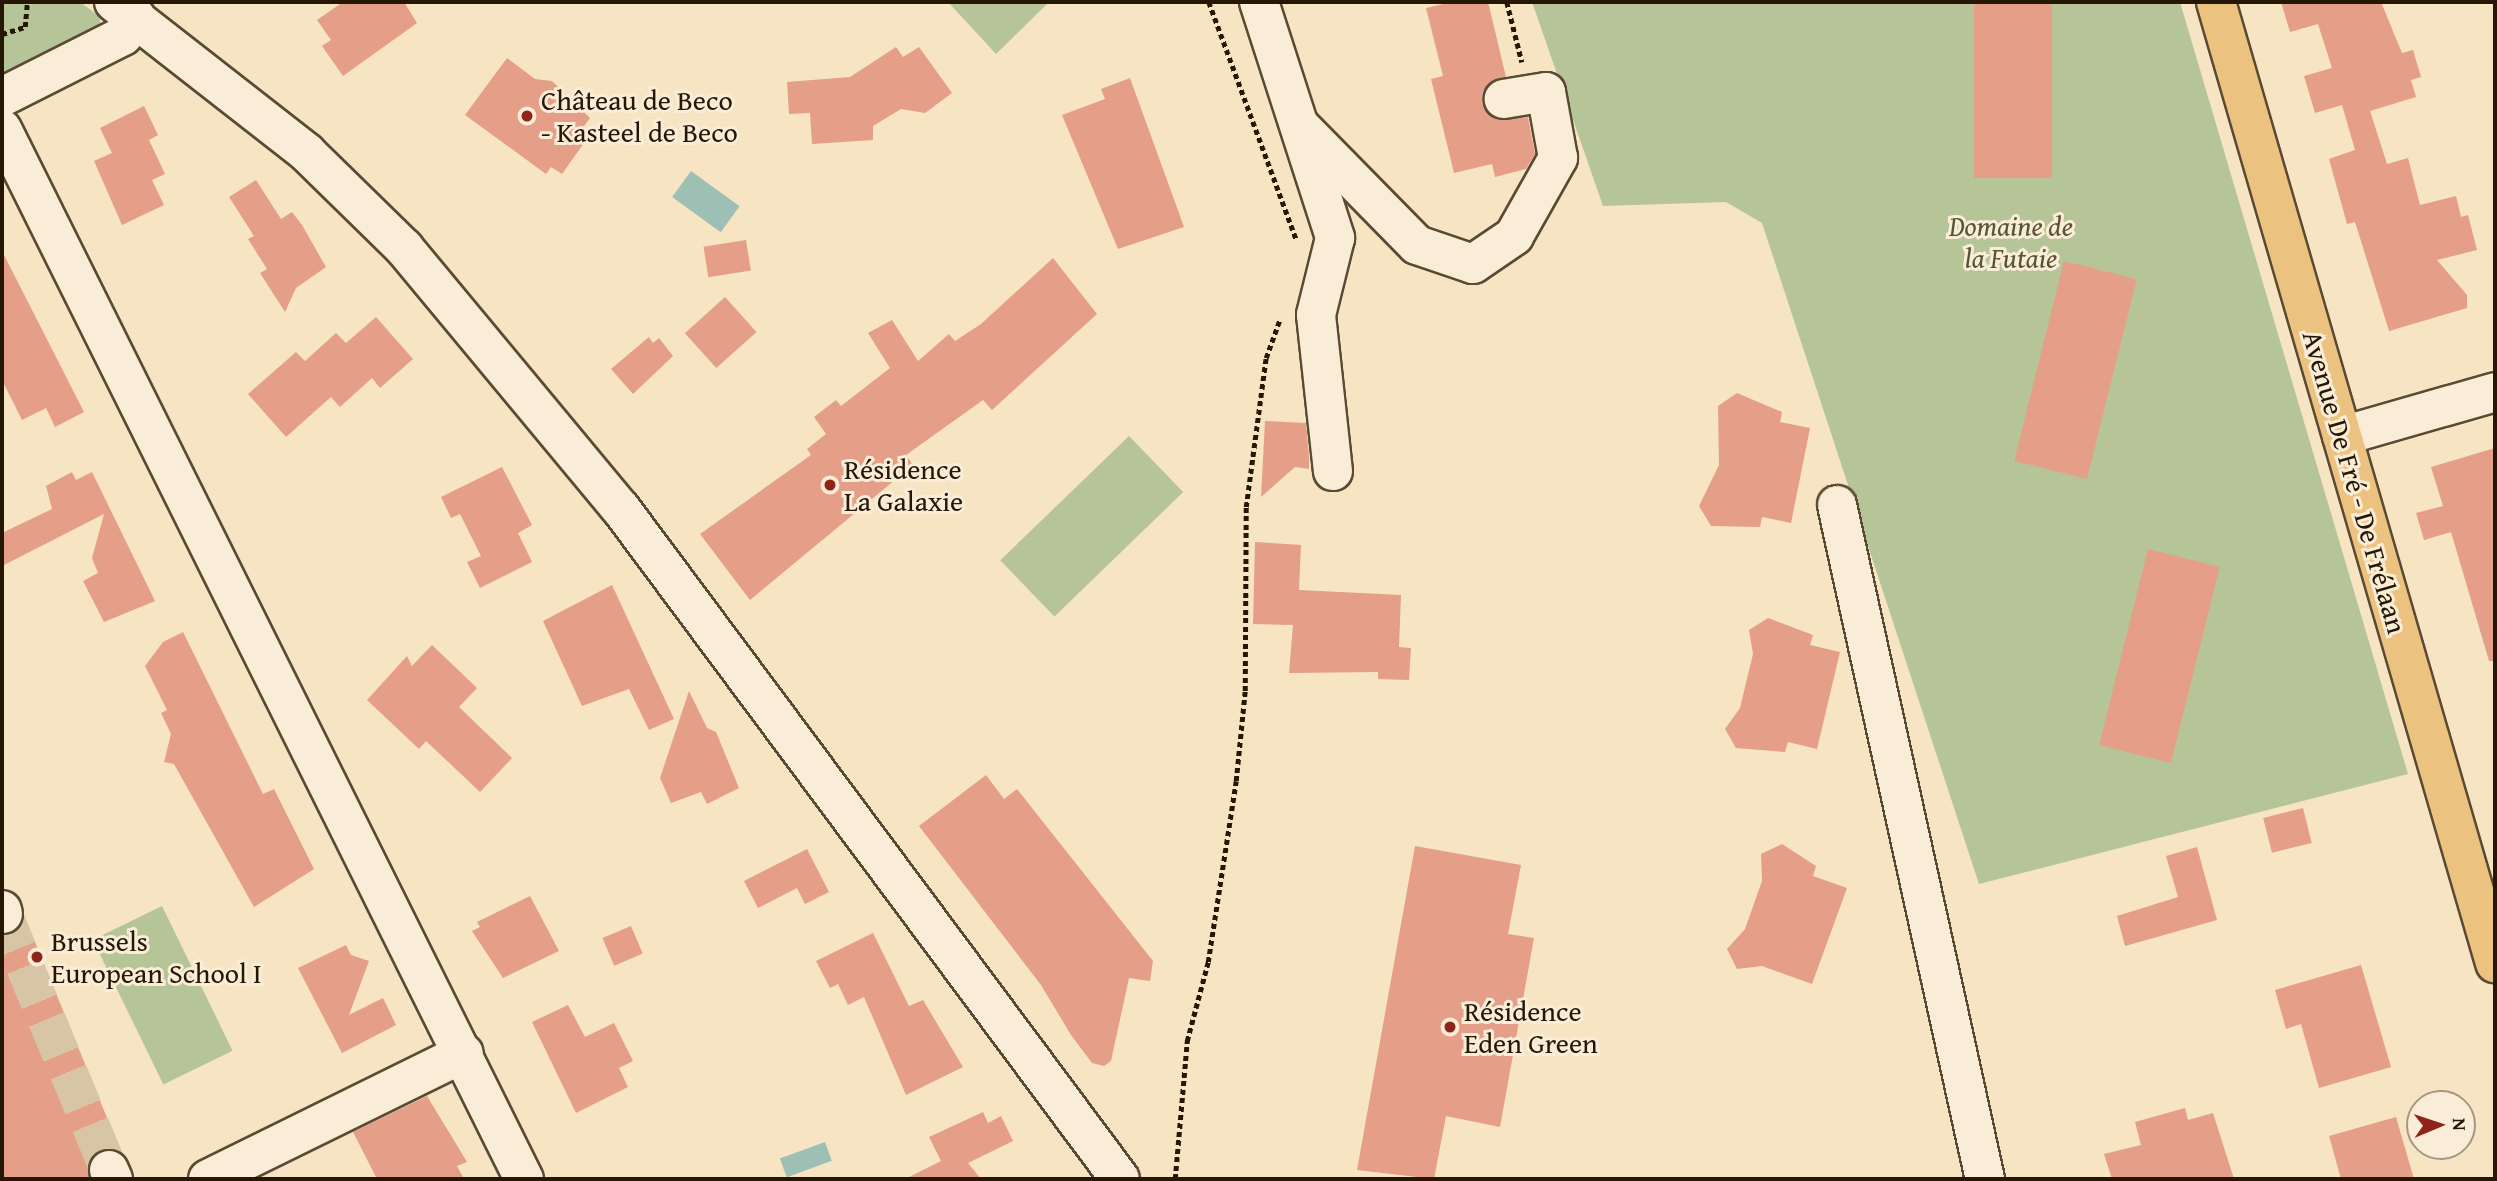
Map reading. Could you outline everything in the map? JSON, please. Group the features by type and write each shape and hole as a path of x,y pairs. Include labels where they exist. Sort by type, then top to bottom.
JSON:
{"main road":[{"name":"Avenue De Fré - De Frélaan","path":"2216,2 2495,963"}],"street":[{"path":"1259,2 1293,119 1335,238 1316,315 1333,471"},
{"path":"2,97 123,36 125,10"},
{"path":"125,10 307,153 404,248 621,509 1120,1179"},
{"path":"1293,119 1417,245 1473,264 1514,236 1558,158 1546,92 1517,97"},
{"path":"2,130 464,1053 524,1179"},
{"path":"2342,436 2495,392"},
{"path":"1837,505 1934,963 1985,1179"},
{"path":"208,1179 464,1053"}],"path":[{"path":"2,34 25,27 27,2"},
{"path":"1209,2 1298,243"},
{"path":"1507,2 1517,97"},
{"path":"1175,1179 1187,1041 1208,962 1236,781 1245,691 1246,508 1266,358 1285,306"}],"green space":[{"path":"2,2 80,2 99,16 101,26 2,82"},
{"path":"948,2 1049,2 996,54"},
{"name":"Domaine de la Futaie","path":"1532,2 2180,2 2408,774 1979,884 1762,223 1726,202 1603,206"},
{"path":"1129,436 1183,492 1054,616 1000,560"},
{"path":"162,906 233,1051 163,1084 93,940"}],"water":[{"path":"691,171 740,206 721,232 672,197"},
{"path":"825,1142 832,1161 787,1177 780,1158"}],"building":[{"path":"343,2 404,2 417,23 343,76 322,46 331,40 317,20"},
{"path":"1452,2 1488,2 1506,77 1490,83 1483,103 1497,120 1528,117 1535,154 1526,169 1495,177 1492,164 1454,173 1431,79 1443,76 1426,8"},
{"path":"1974,2 2052,2 2052,178 1974,178"},
{"path":"2281,2 2381,2 2402,53 2413,50 2421,77 2411,80 2416,97 2370,111 2387,164 2408,158 2420,205 2456,196 2461,217 2468,215 2477,250 2437,260 2467,295 2467,308 2389,331 2355,222 2347,224 2329,159 2355,150 2342,105 2315,113 2304,76 2332,68 2318,24 2290,32"},
{"path":"896,47 903,57 919,47 952,93 925,113 901,109 873,126 873,140 812,144 810,113 789,114 787,82 850,77"},
{"name":"Château de Beco - Kasteel de Beco","path":"507,58 535,79 552,81 590,118 576,137 584,143 562,174 551,167 546,174 465,115"},
{"path":"1130,78 1184,227 1118,249 1062,115 1105,99 1101,89"},
{"path":"144,106 158,135 149,140 165,174 152,180 164,205 122,225 94,161 112,153 100,128"},
{"path":"256,180 281,219 292,212 326,267 296,288 285,312 260,273 267,269 248,239 254,236 229,197"},
{"path":"746,240 751,271 708,277 704,247"},
{"path":"2,251 84,412 55,427 46,408 22,420 2,380"},
{"path":"1053,258 1097,314 992,410 983,400 906,455 913,465 750,600 700,534 811,455 807,449 826,434 814,417 836,400 841,406 890,368 868,333 892,320 918,361 949,334 955,341 981,324"},
{"path":"2064,261 2137,279 2087,479 2014,461"},
{"path":"725,297 756,332 716,368 685,333"},
{"path":"376,317 413,359 380,388 372,378 340,407 331,397 286,437 248,394 296,352 305,361 336,333 346,343"},
{"path":"649,337 653,343 659,338 673,356 633,394 611,369"},
{"path":"1737,393 1782,412 1780,422 1810,428 1791,523 1762,517 1760,527 1711,526 1699,506 1719,465 1718,406"},
{"path":"1265,421 1306,423 1309,469 1295,467 1261,497"},
{"path":"2495,448 2495,661 2489,661 2451,532 2424,540 2416,513 2443,506 2431,467"},
{"path":"502,467 532,525 518,533 532,562 480,588 467,562 481,556 460,514 451,518 441,497"},
{"path":"72,472 76,480 92,472 155,601 104,622 83,581 98,573 92,558 104,514 2,566 2,533 52,509 46,486"},
{"path":"1255,542 1301,545 1299,590 1401,595 1399,647 1411,648 1409,680 1378,679 1378,672 1289,673 1293,625 1253,624"},
{"path":"2148,549 2220,567 2171,763 2099,745"},
{"path":"612,585 674,719 649,730 629,689 582,706 543,621"},
{"path":"1768,618 1813,635 1810,645 1840,652 1817,749 1788,742 1785,752 1736,748 1725,729 1740,708 1753,654 1749,630"},
{"path":"183,632 263,794 274,789 314,869 254,907 174,764 164,762 171,734 161,713 167,710 145,666 163,642"},
{"path":"432,645 477,688 459,707 512,758 480,792 426,741 419,749 367,700 407,656 412,666"},
{"path":"689,691 707,728 716,732 739,788 707,804 701,792 671,803 660,778"},
{"path":"986,775 1004,799 1017,789 1153,961 1150,981 1129,978 1111,1061 1104,1066 1092,1063 1071,1035 1041,985 919,826"},
{"path":"2303,808 2312,843 2272,853 2263,818"},
{"path":"1782,844 1816,866 1813,876 1847,888 1812,984 1762,966 1737,969 1727,949 1745,929 1762,881 1761,854"},
{"name":"Résidence Eden Green","path":"1415,846 1521,865 1508,934 1534,938 1500,1127 1446,1116 1434,1179 1357,1170"},
{"path":"2197,847 2217,920 2125,946 2117,916 2178,897 2166,856"},
{"path":"807,849 829,892 805,904 797,888 758,908 744,881"},
{"path":"530,896 559,951 503,978 472,931 480,927 477,922"},
{"path":"24,915 121,1152 101,1150 92,1157 89,1179 2,1179 2,935 18,930"},
{"path":"631,926 643,954 614,966 602,938"},
{"path":"873,933 909,1006 923,1000 963,1067 906,1095 864,997 848,1005 838,984 830,988 816,961"},
{"path":"346,945 351,955 369,961 349,1015 383,998 396,1025 342,1053 298,968"},
{"path":"2361,965 2391,1067 2319,1088 2301,1024 2286,1029 2275,990"},
{"path":"568,1005 585,1037 614,1023 633,1061 619,1068 628,1087 576,1113 532,1022"},
{"path":"427,1096 467,1162 457,1166 464,1179 377,1179 353,1132"},
{"path":"2185,1108 2188,1120 2213,1113 2234,1179 2112,1179 2104,1154 2141,1145 2135,1122"},
{"path":"983,1112 988,1123 1001,1116 1013,1141 968,1163 981,1179 905,1179 941,1161 929,1137"},
{"path":"2396,1117 2406,1160 2408,1160 2414,1179 2341,1179 2329,1136"}],"tunnel":[{"path":"3,914 109,1170"}],"place":[{"name":"Château de Beco - Kasteel de Beco","path":"527,116"},
{"name":"Résidence La Galaxie","path":"830,485"},
{"name":"Brussels European School Ⅰ","path":"37,957"},
{"name":"Résidence Eden Green","path":"1450,1027"}]}
